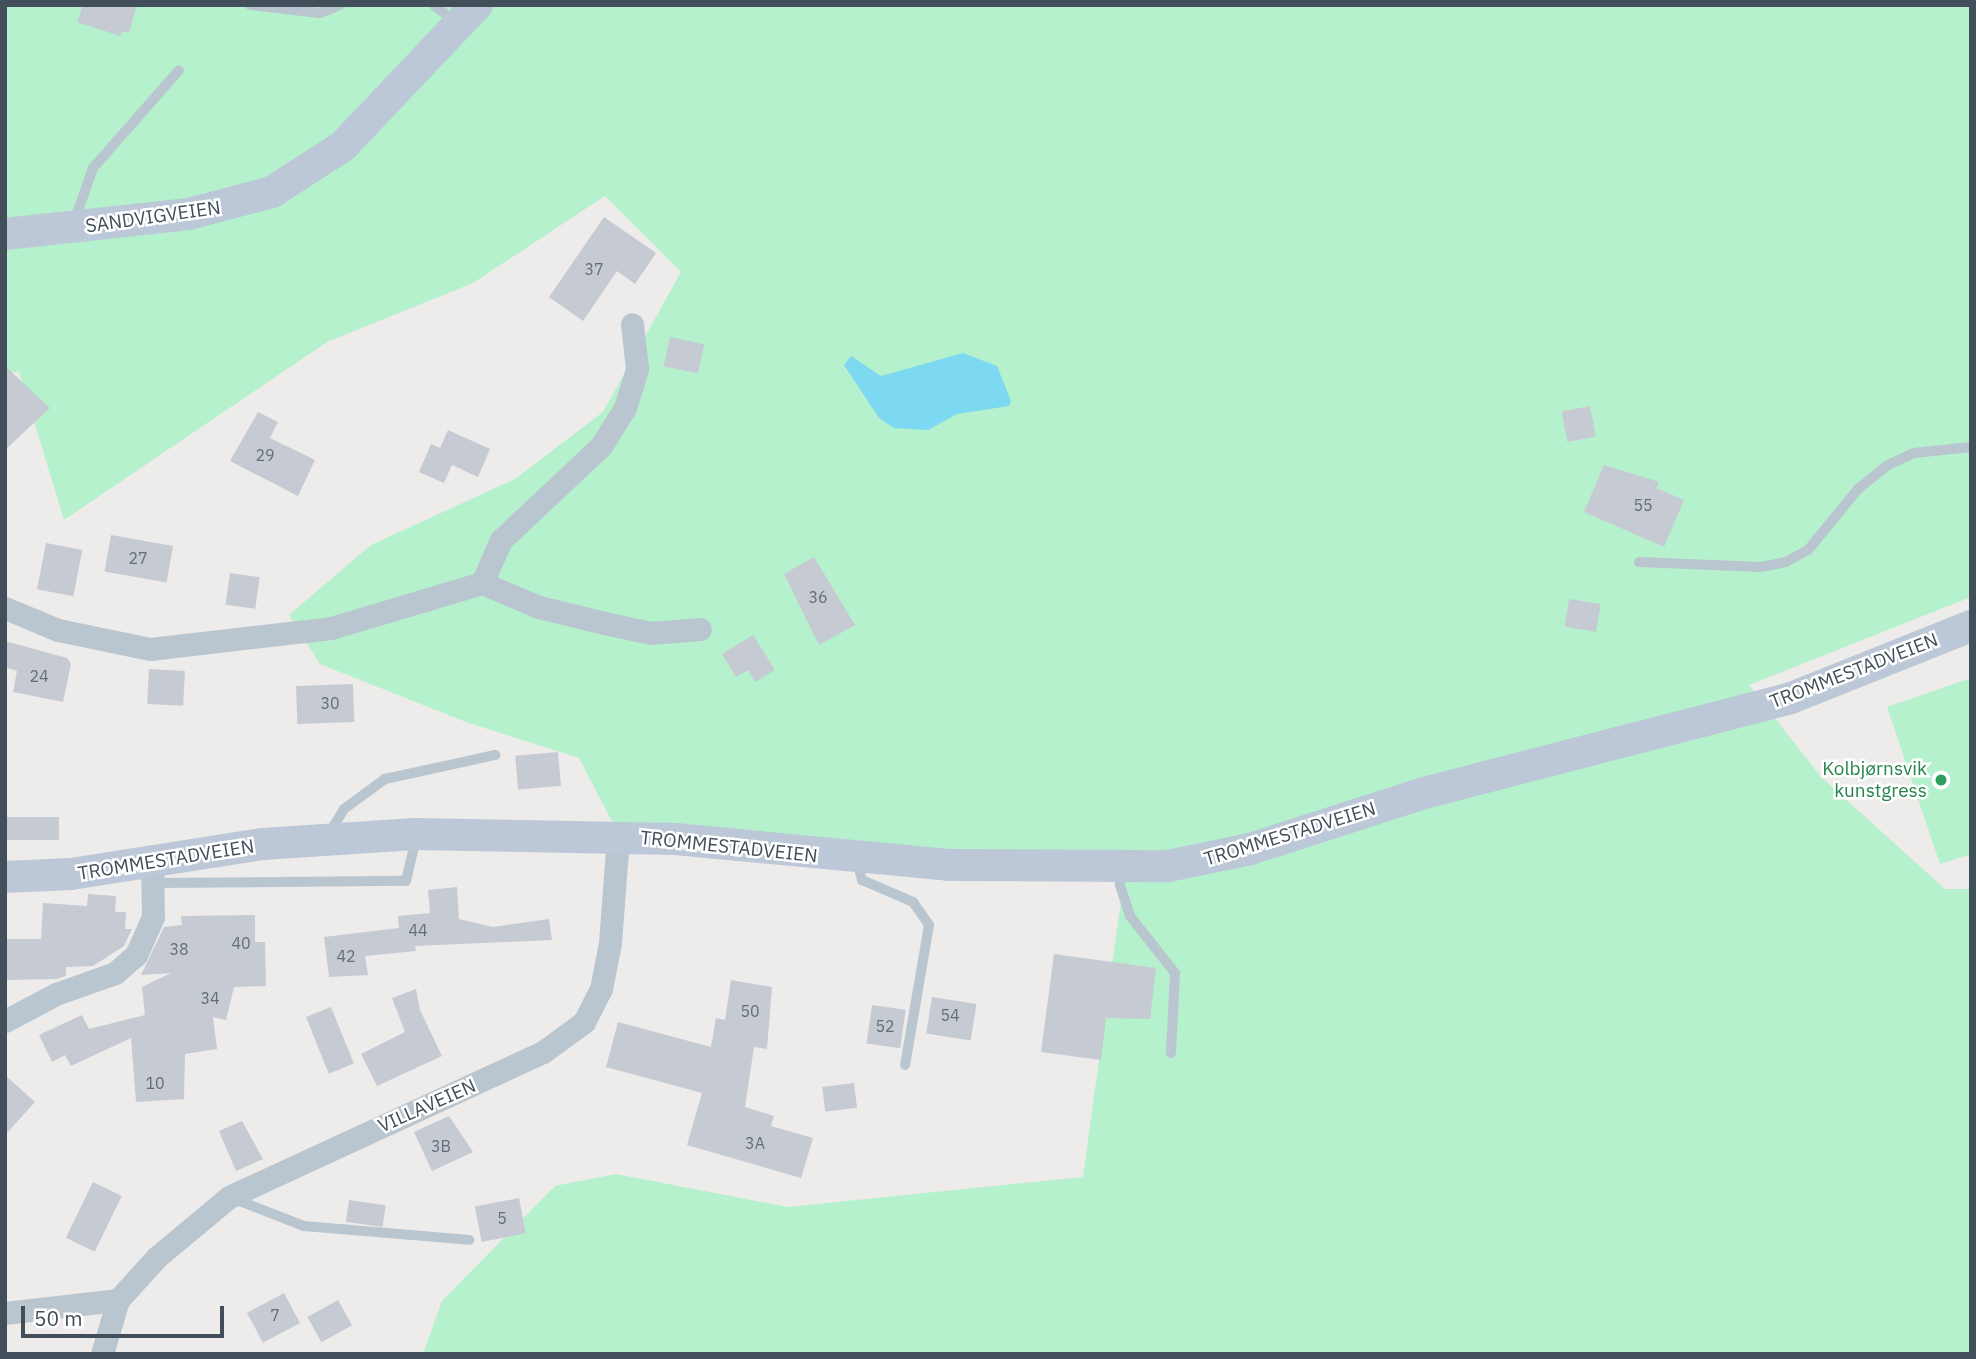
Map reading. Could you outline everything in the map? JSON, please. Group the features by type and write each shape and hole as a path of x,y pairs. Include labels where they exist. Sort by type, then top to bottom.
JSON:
{"main road":[{"name":"SANDVIGVEIEN","path":"5,234 72,228 230,206 297,179 362,129 456,11"},
{"name":"TROMMESTADVEIEN","path":"5,877 155,872 326,839 415,834 618,837 857,860 1122,867 1205,861 1424,793 1791,698 1971,626"}],"street":[{"path":"482,583 501,540 601,446 625,408 637,369 632,324"},
{"path":"5,608 58,631 150,649 331,628 482,583 539,607 651,633 700,629"},
{"name":"VILLAVEIEN","path":"102,1354 118,1300 157,1257 229,1197 543,1052 584,1022 601,989 610,943 618,837"},
{"path":"5,1021 57,994 115,973 136,955 153,918 155,872"},
{"path":"5,1313 118,1300"}],"lane":[{"path":"250,5 320,13 340,5"},
{"path":"72,228 93,168 179,69"},
{"path":"1639,562 1761,567 1786,562 1809,549 1858,489 1886,466 1914,453 1971,447"},
{"path":"326,839 344,810 385,779 495,755"},
{"name":"TROMMESTADVEIEN","path":"155,872 406,881 415,834"},
{"path":"857,860 862,880 913,902 929,925 931,940 905,1065"},
{"path":"1122,867 1120,885 1130,916 1175,972 1171,1053"},
{"path":"229,1197 304,1226 469,1240"}],"green space":[{"path":"5,5 1971,5 1971,597 1749,685 1821,777 1945,889 1971,889 1971,1354 423,1354 442,1301 555,1186 616,1174 788,1207 1083,1177 1124,878 619,835 579,758 466,722 320,664 289,615 371,545 515,479 603,412 681,272 605,196 473,283 327,342 64,520 19,372 5,373"},
{"name":"Kolbjørnsvik kunstgress","path":"1971,678 1971,854 1940,864 1887,707"}],"water":[{"path":"963,353 997,366 1011,401 1009,406 957,414 928,430 894,428 879,418 844,365 851,356 881,376"}],"building":[{"path":"83,5 137,5 129,33 122,31 120,36 77,22"},
{"path":"604,217 656,253 635,284 617,271 583,321 549,297"},
{"path":"670,337 704,344 698,374 664,366"},
{"path":"5,366 50,408 5,450"},
{"path":"1590,406 1596,436 1567,442 1562,412"},
{"path":"258,412 278,422 270,438 315,460 298,496 230,461"},
{"path":"448,430 490,449 478,477 452,465 444,483 419,472 431,444 440,448"},
{"path":"1604,465 1659,482 1656,488 1684,500 1664,547 1584,512"},
{"path":"111,535 173,546 167,582 105,571"},
{"path":"46,543 82,550 73,596 37,589"},
{"path":"814,557 855,625 819,645 784,574"},
{"path":"230,573 260,577 255,609 226,605"},
{"path":"1569,599 1601,604 1596,632 1565,627"},
{"path":"753,635 775,670 755,682 748,670 736,677 722,654"},
{"path":"5,641 67,658 71,664 63,702 13,692 17,671 5,667"},
{"path":"149,669 185,671 183,706 147,704"},
{"path":"353,684 354,722 297,724 296,686"},
{"path":"558,752 561,786 518,790 515,756"},
{"path":"5,817 59,817 59,840 5,840"},
{"path":"457,887 459,919 493,927 549,919 552,940 415,946 416,951 365,956 368,975 329,977 324,937 399,928 398,916 430,913 428,890"},
{"path":"88,894 116,896 115,912 126,912 125,929 132,929 124,946 93,966 66,967 66,976 56,979 6,980 5,939 41,939 43,903 87,906"},
{"path":"255,915 255,942 265,942 266,986 234,987 226,1020 213,1017 217,1049 185,1054 184,1099 136,1102 131,1038 71,1066 65,1055 52,1062 39,1035 82,1015 89,1029 145,1015 142,987 171,973 141,975 164,927 182,925 181,916"},
{"path":"1054,954 1156,968 1150,1019 1106,1018 1101,1060 1041,1052"},
{"path":"731,980 772,987 767,1049 754,1047 745,1107 774,1116 771,1126 813,1138 801,1178 687,1145 702,1093 606,1067 618,1022 711,1047 716,1018 725,1020"},
{"path":"416,989 420,1010 442,1056 377,1086 361,1054 405,1032 392,998"},
{"path":"932,997 976,1004 971,1041 926,1034"},
{"path":"872,1005 906,1010 900,1048 867,1044"},
{"path":"331,1007 354,1064 329,1074 306,1017"},
{"path":"5,1075 35,1102 5,1135"},
{"path":"854,1083 857,1108 825,1112 822,1087"},
{"path":"449,1116 473,1152 432,1171 414,1132"},
{"path":"242,1121 263,1159 236,1171 219,1131"},
{"path":"93,1182 122,1196 95,1252 66,1238"},
{"path":"519,1198 526,1233 482,1242 475,1207"},
{"path":"349,1200 386,1205 383,1227 346,1222"},
{"path":"284,1293 300,1323 263,1343 247,1313"},
{"path":"338,1300 352,1325 321,1342 307,1317"}],"place":[{"name":"Kolbjørnsvik kunstgress","path":"1941,780"}]}
